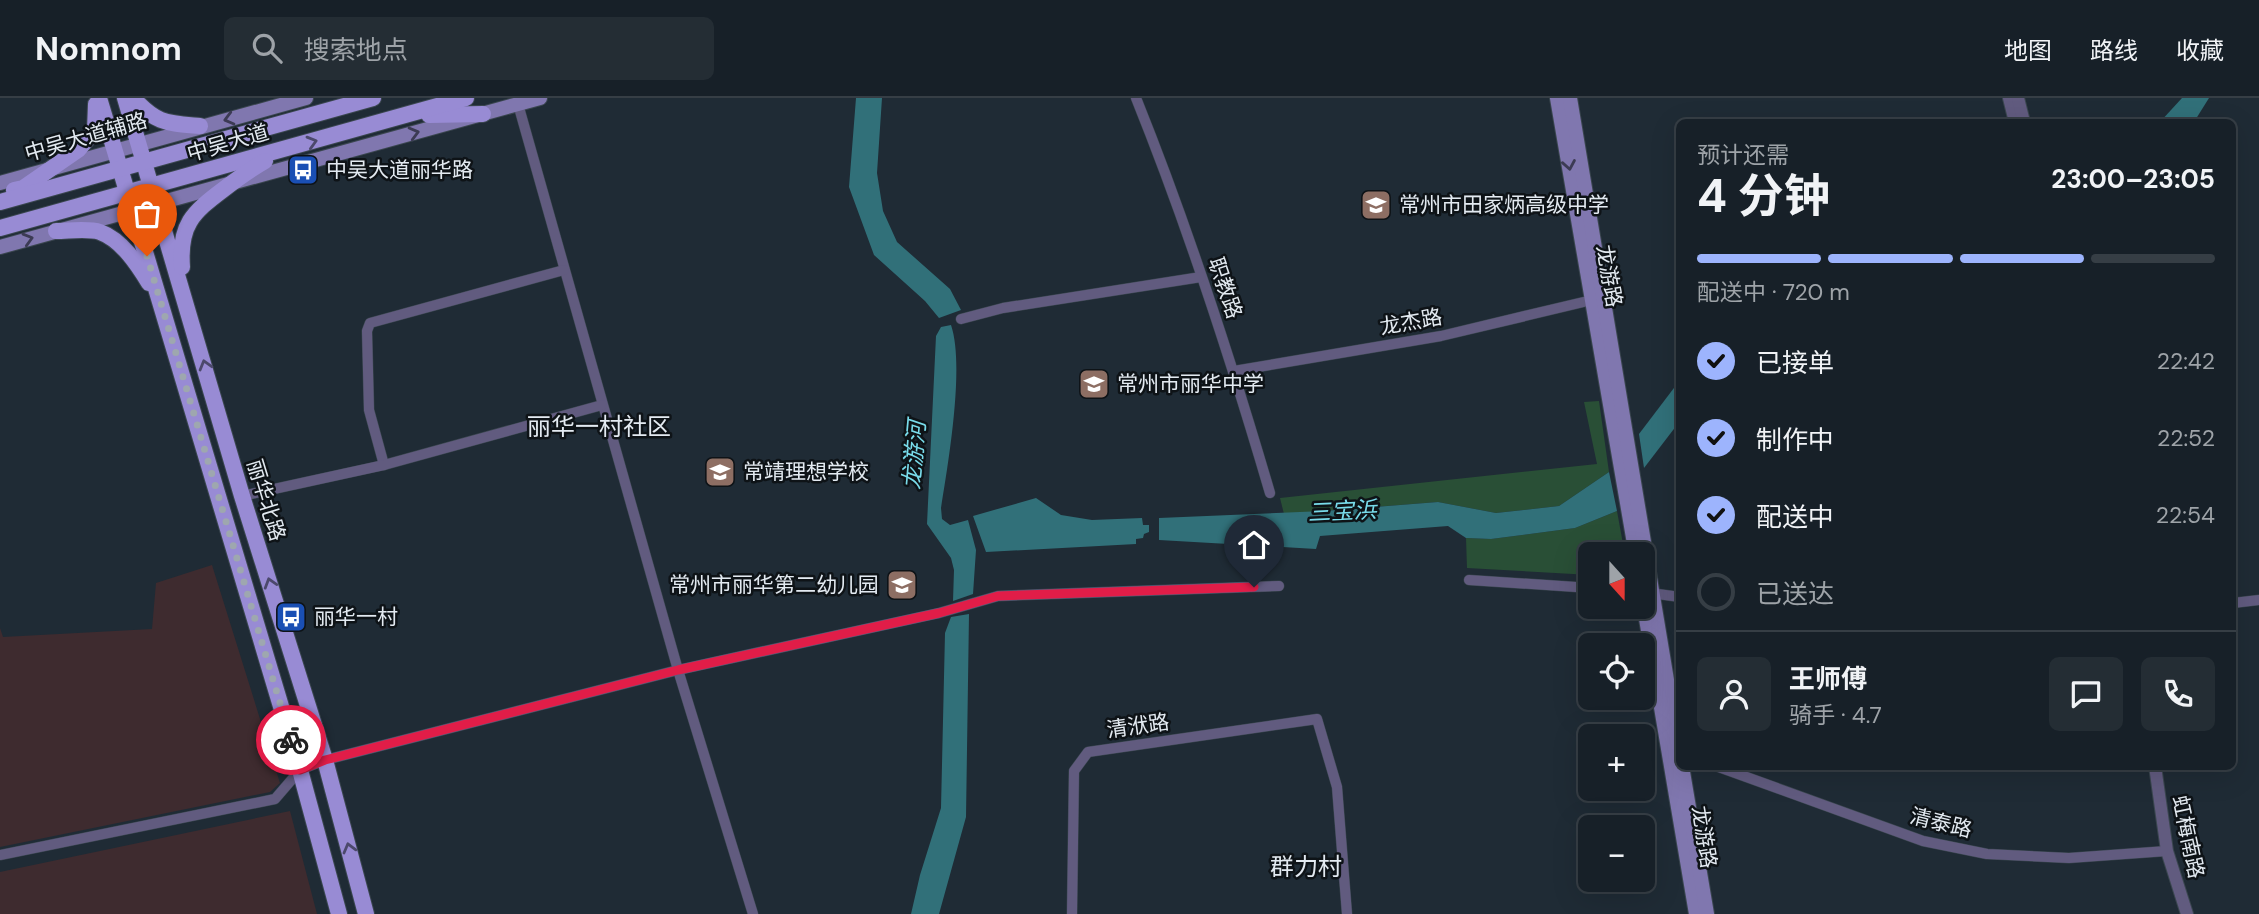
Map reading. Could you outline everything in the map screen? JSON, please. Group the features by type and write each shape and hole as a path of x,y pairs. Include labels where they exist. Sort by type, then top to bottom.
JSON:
{"main road":[{"path":"98,98 300,770 339,914"},
{"path":"0,194 23,188 78,150 95,130 98,98"},
{"name":"丽华北路","path":"125,98 242,496 325,760 366,914"},
{"path":"133,98 149,115 170,123 200,126"},
{"name":"中吴大道辅路","path":"0,183 306,98"},
{"path":"306,117 333,98"},
{"name":"中吴大道","path":"0,202 373,98"},
{"path":"430,108 451,98"},
{"name":"中吴大道","path":"0,228 466,98"},
{"path":"0,247 540,98"},
{"name":"龙游路","path":"1557,98 1592,300 1625,456"},
{"name":"龙游路","path":"1570,98 1618,393 1625,456"},
{"path":"405,115 483,114"},
{"path":"225,139 195,158 198,165 228,166"},
{"path":"183,291 180,249 187,226 197,209 230,184 286,149"},
{"path":"44,190 74,189 77,198 50,213"},
{"path":"56,231 99,231 117,242 139,267 161,302"},
{"path":"1625,456 1631,489 1635,542"},
{"name":"龙游路","path":"1631,489 1639,542"},
{"name":"龙游路","path":"1652,620 1676,751"},
{"name":"龙游路","path":"1679,770 1696,914"},
{"name":"龙游路","path":"1683,770 1707,914"}],"street":[{"name":"职教路","path":"1136,98 1163,165 1234,371 1270,493"},
{"path":"2009,98 2014,119"},
{"path":"2018,98 2023,119"},
{"path":"518,104 678,670 753,914"},
{"path":"383,465 369,410 367,331 370,323 564,270"},
{"path":"961,319 1003,308 1201,277"},
{"name":"龙杰路","path":"1234,371 1441,337 1592,300"},
{"path":"242,496 383,465 602,405"},
{"path":"1469,580 1578,587"},
{"path":"0,855 275,799 300,770 325,760 678,670 939,613 998,596 1279,586"},
{"path":"1656,596 1676,597"},
{"path":"2236,603 2259,600"},
{"name":"清洑路","path":"1072,914 1074,771 1088,752 1317,719 1337,787 1347,914"},
{"name":"清泰路","path":"1727,770 1923,841 1987,854 2069,858 2167,851"},
{"name":"虹梅南路","path":"2156,770 2167,851 2187,914"}],"shaded area":[{"path":"212,565 280,783 270,792 0,847 0,628 3,637 152,629 156,583"},
{"path":"290,811 317,914 0,914 0,872"}],"green space":[{"path":"1599,401 1609,472 1559,506 1496,513 1438,502 1284,514 1280,498 1597,464 1584,402"},
{"path":"1617,511 1623,542 1578,542 1578,574 1467,568 1466,538 1491,539 1575,528"}],"water":[{"path":"856,98 882,98 877,173 883,211 897,242 950,289 961,310 939,318 925,301 874,255 849,187"},
{"path":"2182,98 2209,98 2196,119 2163,119"},
{"path":"951,325 955,343 956,389 941,508 942,519 950,525 968,520 976,550 973,594 953,601 954,570 951,558 927,524 936,336 941,327"},
{"path":"1676,385 1676,426 1644,468 1639,434"},
{"name":"三宝浜","path":"1609,472 1617,511 1575,528 1491,539 1466,538 1448,526 1320,536 1316,549 1159,540 1159,518 1324,511 1438,502 1496,513 1559,506"},
{"path":"1036,498 1061,515 1092,520 1142,518 1143,525 1149,525 1149,532 1144,534 1143,538 1136,539 1136,544 986,552 973,516"},
{"path":"969,614 966,817 939,914 911,914 941,808 945,633 951,617"}],"way so far":[{"path":"147,256 291,740"}],"place":[{"name":"中吴大道丽华路","path":"303,170"},
{"name":"常州市田家炳高级中学","path":"1376,205"},
{"name":"常州市丽华中学","path":"1094,384"},
{"name":"常靖理想学校","path":"720,472"},
{"name":"常州市丽华第二幼儿园","path":"902,585"},
{"name":"丽华一村","path":"291,617"}],"district":[{"name":"丽华一村社区","path":"599,427"},
{"name":"群力村","path":"1306,867"}],"route":[{"path":"291,740 300,770 325,760 678,670 939,613 998,596 1254,587"}],"water label":[{"name":"龙游河","path":"914,455"}]}
